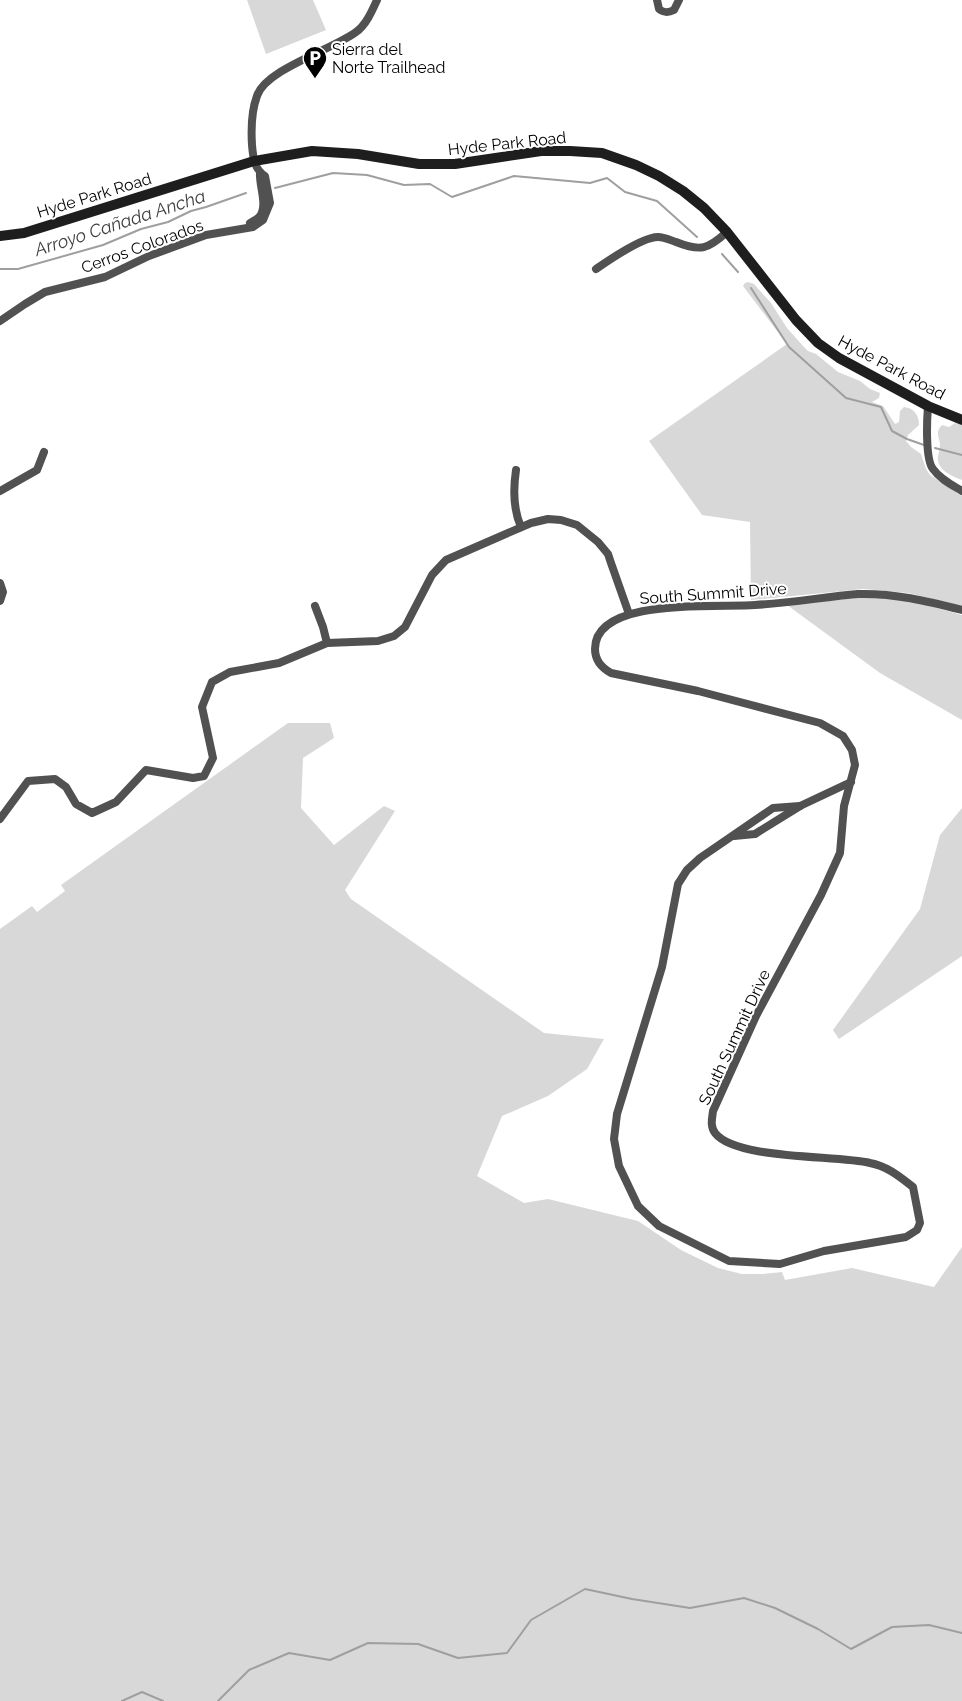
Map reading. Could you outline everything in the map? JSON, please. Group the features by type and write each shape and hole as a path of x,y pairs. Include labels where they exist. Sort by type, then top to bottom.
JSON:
{"main road":[{"name":"Hyde Park Road","path":"0,236 24,233 254,161 312,151 358,154 419,164 455,164 541,151 570,150 602,153 636,165 659,176 683,191 704,208 728,232 796,320 818,343 838,358 928,406 962,420"}],"street":[{"path":"254,161 251,124 257,94 269,79 357,31 370,14 377,0"},
{"path":"657,0 659,9 662,12 669,13 674,10 679,0"},
{"name":"Cerros Colorados","path":"0,321 45,292 105,277 149,256 206,235 242,228 260,216 264,206 259,181 260,173 254,161"},
{"path":"596,269 648,238 663,237 690,248 700,249 711,246 728,232"},
{"path":"928,406 927,421 931,466 942,478 962,491"},
{"path":"0,491 37,470 44,452"},
{"path":"516,470 513,490 517,518 521,527"},
{"path":"0,819 28,781 55,779 66,787 76,804 92,813 116,802 146,770 193,778 204,776 213,758 202,706 212,682 230,672 279,663 327,643 378,641 394,636 405,627 432,575 446,560 521,527 548,520 561,520 577,526 591,535 608,554 629,614"},
{"path":"0,583 3,592 0,601"},
{"name":"South Summit Drive","path":"800,806 773,808 700,858 687,870 678,884 662,967 617,1114 614,1139 619,1166 638,1206 659,1226 728,1261 780,1264 824,1251 906,1237 917,1230 920,1223 913,1187 890,1170 871,1163 768,1153 730,1144 716,1133 711,1123 713,1111 756,1016 821,896 840,853 844,806 855,766 852,750 843,736 820,723 698,691 616,675 606,670 596,656 595,645 598,634 610,623 629,614 686,607 764,605 842,595 873,593 908,597 962,610"},
{"path":"315,606 327,643"},
{"name":"South Summit Drive","path":"734,836 755,834 800,806 851,782"}],"shaded area":[{"path":"247,0 313,0 326,30 266,54"},
{"path":"748,282 754,284 771,303 787,328 808,351 816,354 838,372 860,381 870,389 880,393 879,398 872,402 883,406 895,424 899,422 900,411 904,407 911,409 915,413 919,425 908,435 906,441 921,454 930,475 962,496 962,606 908,593 863,589 751,600 750,522 702,515 649,441 787,344 743,286"},
{"path":"955,423 962,425 962,480 945,472 938,461 940,448 939,430 942,425 949,427"},
{"path":"867,597 909,600 962,615 962,720 880,673 787,605"},
{"path":"288,723 330,723 334,738 303,758 301,808 334,845 384,806 395,811 345,890 351,899 544,1033 604,1039 587,1069 548,1096 502,1116 477,1176 524,1203 548,1199 638,1221 681,1250 718,1268 742,1274 782,1272 785,1280 852,1268 934,1287 962,1247 962,1701 0,1701 0,929 32,906 37,912 65,891 61,885"},
{"path":"962,808 962,956 839,1039 833,1030 920,909 940,835"}],"waterway":[{"name":"Arroyo Cañada Ancha","path":"275,188 333,173 367,175 404,185 430,184 452,197 514,176 590,183 607,178 625,192 657,201 697,237"},
{"name":"Arroyo Cañada Ancha","path":"0,269 18,269 103,245 141,229 168,222 191,211 246,193"},
{"name":"Arroyo Cañada Ancha","path":"722,254 738,272"},
{"name":"Arroyo Cañada Ancha","path":"751,288 789,347 846,398 881,407 892,431 924,445"},
{"name":"Arroyo Cañada Ancha","path":"935,448 962,455"},
{"path":"218,1701 249,1670 289,1653 330,1660 368,1643 418,1644 458,1658 507,1653 531,1620 585,1589 690,1608 744,1598 775,1608 818,1629 851,1649 892,1627 929,1625 962,1633"},
{"path":"122,1701 142,1692 163,1701"}],"place":[{"name":"Sierra del Norte Trailhead","path":"315,79"}]}
